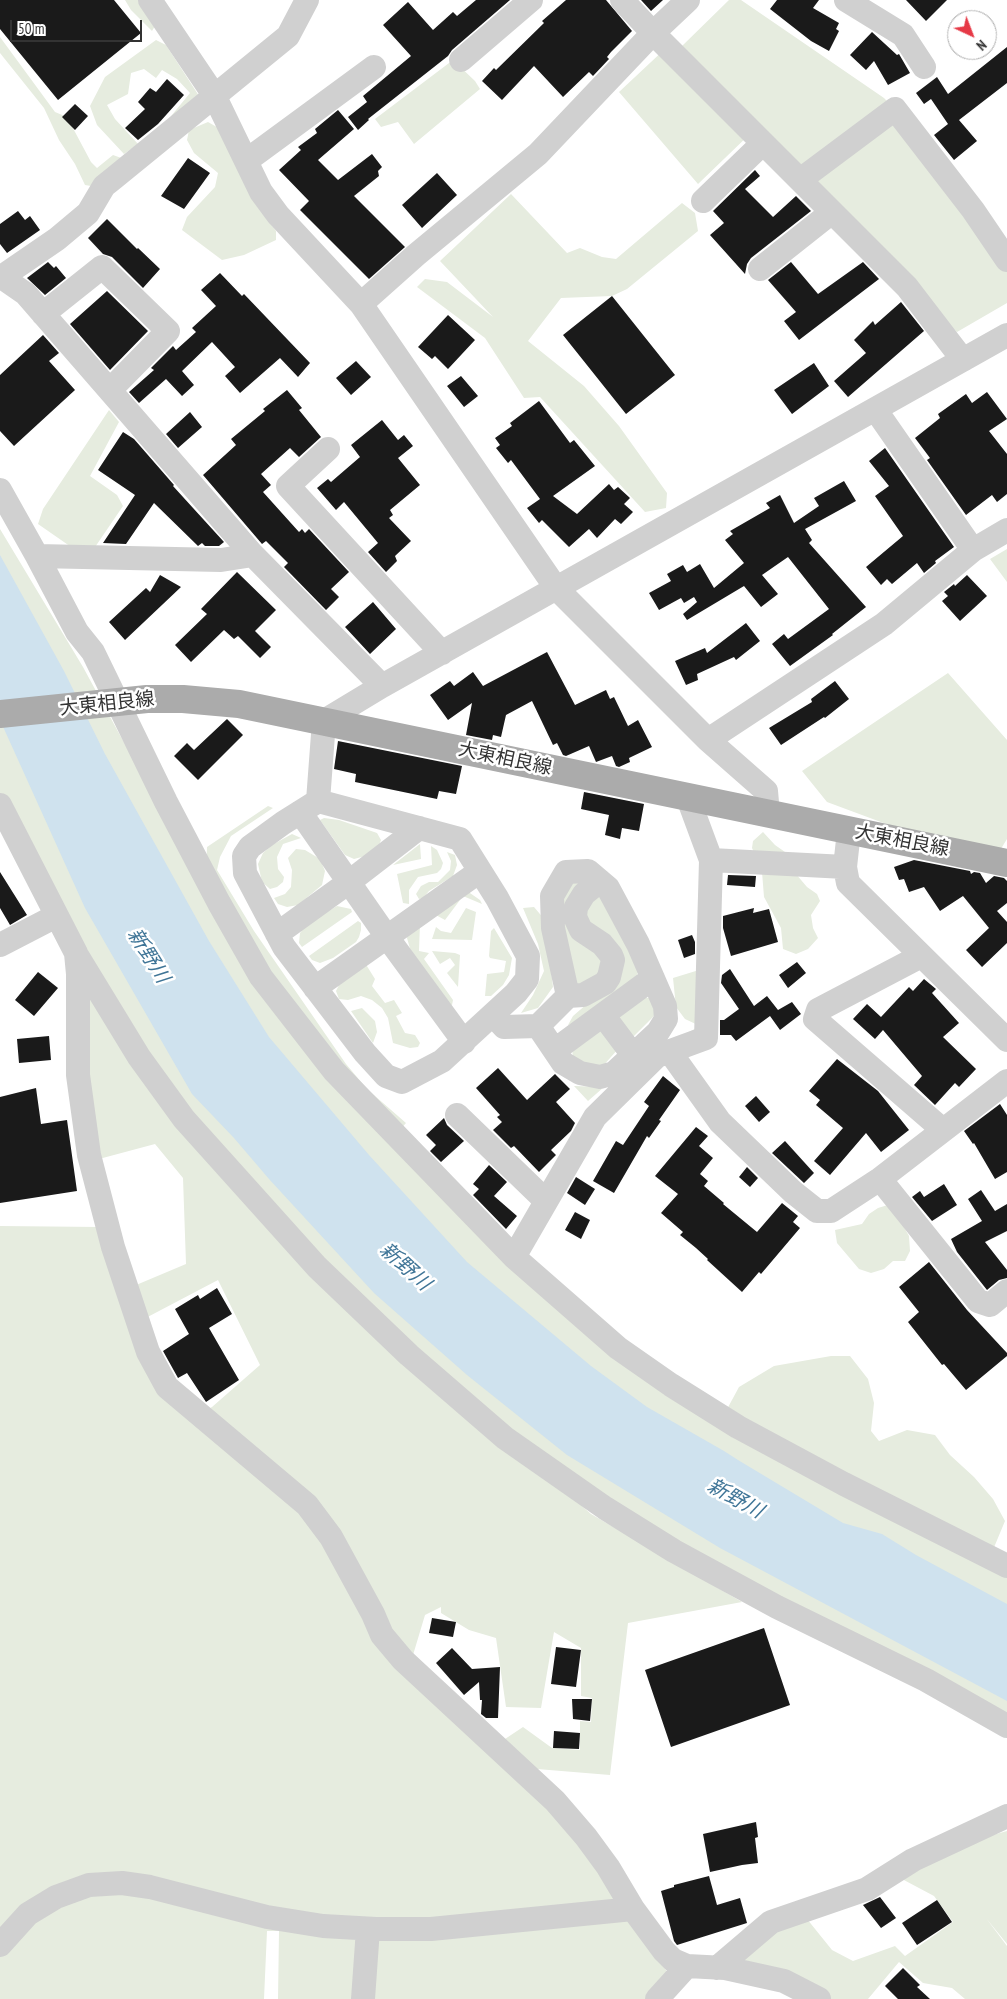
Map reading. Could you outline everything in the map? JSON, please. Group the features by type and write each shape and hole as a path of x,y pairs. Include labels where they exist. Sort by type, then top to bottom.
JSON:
{"main road":[{"name":"大東相良線","path":"0,714 44,711 113,701 183,699 239,704 1007,863"}],"street":[{"path":"150,0 214,95 261,192 278,215 361,304 556,588 708,740 766,791 768,814"},
{"path":"307,0 288,36 104,186 88,213 57,239 1,277 26,294 253,555 382,686"},
{"path":"461,60 532,0"},
{"path":"622,0 912,292 963,360"},
{"path":"361,304 416,255 538,154 653,33 688,0"},
{"path":"846,0 903,35 924,67"},
{"path":"246,161 374,68"},
{"path":"800,180 895,109 973,210 1007,260"},
{"path":"703,202 763,143"},
{"path":"760,270 832,212"},
{"path":"43,314 102,267 168,331 110,390"},
{"path":"464,1042 349,882 309,806 324,721 382,686 1007,336"},
{"path":"875,409 973,550"},
{"path":"328,449 288,486 442,653"},
{"path":"0,490 38,556 77,632 93,652 113,701 192,853 261,977 334,1071 514,1257 618,1348 671,1385 762,1440 1003,1556"},
{"path":"708,740 884,624 973,550 1007,530"},
{"path":"38,556 221,560 253,555"},
{"path":"514,1257 595,1117 657,1056 706,1038 711,860 688,798"},
{"path":"0,805 76,953 139,1057 184,1119 317,1267 409,1355 505,1438 605,1508 674,1551 777,1607 926,1680 1007,1726"},
{"path":"309,806 419,828 460,839 497,898 528,956 527,979 516,994 442,1062 402,1082 386,1076 365,1053 284,947 245,874 244,856 250,847 309,806"},
{"path":"277,934 419,828"},
{"path":"849,831 845,868 848,883 1007,1040"},
{"path":"711,860 845,868"},
{"path":"315,988 480,870"},
{"path":"538,1026 563,1062 580,1073 600,1078 614,1073 658,1032 666,1019 665,1006 638,944 608,888 588,871 566,872 552,896 553,928 568,996"},
{"path":"493,1015 504,1027 538,1026 568,996 583,995 605,983 609,977 613,960 611,955 602,944 581,930 575,917 576,907 584,894 600,881"},
{"path":"0,945 56,916"},
{"path":"76,953 78,974 78,1075 89,1155 114,1247 148,1352 167,1387 307,1505 331,1536 373,1614 382,1635 403,1660 555,1801 586,1837 608,1867 633,1909 664,1951 673,1960 687,1966 717,1968 784,1981 819,1999"},
{"path":"921,956 818,1010 816,1019 943,1130"},
{"path":"555,1050 653,978"},
{"path":"603,1015 633,1055"},
{"path":"670,1052 720,1122 793,1192 817,1211 831,1211 880,1179 1007,1081"},
{"path":"458,1114 546,1201"},
{"path":"880,1179 978,1301 990,1305 1007,1292"},
{"path":"717,1968 772,1922 867,1889 913,1860 1007,1816"},
{"path":"0,1945 28,1914 56,1897 89,1885 122,1883 150,1887 267,1917 323,1926 368,1929 431,1929 633,1909"},
{"path":"363,1999 368,1929"},
{"path":"658,1999 687,1966"}],"shaded area":[{"path":"125,0 138,0 155,26 152,31 131,10"},
{"path":"729,0 741,0 884,98 895,109 1007,262 1007,303 957,332 907,287 803,169 682,46"},
{"path":"0,37 55,112 67,117 91,162 97,168 113,155 124,159 97,187 85,185 75,164 59,140 44,108 0,53"},
{"path":"156,40 166,45 201,99 167,121 190,93 177,79 162,70 156,78 144,69 131,73 128,94 107,105 115,119 138,144 124,154 97,125 90,106 105,77"},
{"path":"667,47 752,132 698,184 619,92"},
{"path":"453,60 475,81 480,89 414,144 398,122 381,127 375,119"},
{"path":"208,122 222,130 256,205 276,231 276,240 244,255 222,260 182,230 187,217 215,187 218,173 194,153 187,140 189,130"},
{"path":"511,194 567,253 580,248 602,257 616,259 682,203 695,213 698,231 627,289 612,296 561,298 528,341 584,386 619,426 667,493 666,508 645,512 540,397 524,398 485,338 417,287 425,279 447,282 493,317 440,261"},
{"path":"109,410 119,422 90,476 117,495 123,506 91,553 74,549 38,524 43,509"},
{"path":"0,529 83,667 198,879 236,954 618,1348 1007,1576 1007,1715 704,1568 451,1391 591,1514 742,1602 628,1623 610,1775 537,1769 505,1739 523,1727 552,1748 580,1750 580,1721 591,1722 592,1698 581,1696 581,1648 554,1632 541,1708 506,1707 496,1638 469,1630 441,1613 441,1607 425,1615 410,1665 595,1852 620,1910 669,1974 648,1999 278,1999 279,1931 267,1931 264,1999 0,1999 0,1226 100,1227 129,1288 186,1264 183,1178 155,1144 99,1159 82,1084 87,981 144,1049 81,957 0,795","holes":["218,1280 260,1365 212,1407 199,1414 167,1387 140,1321"]},
{"path":"1007,549 1007,582 990,559"},
{"path":"948,673 1007,740 1007,839 999,852 905,831 827,802 802,771"},
{"path":"268,806 273,808 231,836 220,857 217,870 254,931 346,1064 367,1089 406,1123 398,1132 267,975 206,874 207,847"},
{"path":"324,818 339,820 377,833 381,840 379,845 373,854 354,859 345,855 320,820"},
{"path":"763,832 775,845 785,852 758,861 752,848 753,841"},
{"path":"292,834 301,838 283,844 277,857 278,869 284,877 283,882 277,887 270,889 262,882 258,864 263,853 272,845"},
{"path":"420,844 421,859 393,865"},
{"path":"431,846 437,850 443,863 441,869 437,873 418,877 409,890 409,904 403,903 397,874 432,865"},
{"path":"296,849 305,850 320,859 325,871 322,885 298,905 287,907 278,904 274,898 285,894 291,887 292,870 288,858"},
{"path":"447,852 455,855 457,865 453,876 419,899 416,894 421,886 429,882 438,882 450,870 451,861"},
{"path":"790,867 807,887 817,894 820,901 811,915 813,928 818,938 808,949 796,954 783,949 781,928 764,897 762,872"},
{"path":"575,882 587,884 573,894 605,968 580,987 569,981 558,903 566,887"},
{"path":"467,891 480,900 482,904 463,896 445,920 434,914"},
{"path":"601,896 640,966 636,979 576,1023 568,1025 573,1016 588,1003 613,987 585,926 587,901"},
{"path":"337,906 351,909 352,912 302,947 299,943 300,933 308,923"},
{"path":"534,907 545,920 553,987 538,1008 521,1013 533,995 544,971 538,944 523,908"},
{"path":"466,908 476,912 472,940 432,939 436,927 441,931 451,933"},
{"path":"358,921 361,923 361,930 356,942 333,958 320,963 312,960 309,956"},
{"path":"420,923 419,951 429,953 424,959 453,1000 452,1005 446,1004 411,952 407,938 409,930"},
{"path":"494,928 512,958 509,975 503,985 491,996 485,996 487,974 504,972 506,961 490,958 489,956 491,931"},
{"path":"432,951 460,955 458,987 447,973 455,965 450,958 440,964"},
{"path":"365,963 375,979 372,986 385,1003 394,1000 402,1013 396,1016 405,1033 415,1035 420,1043 418,1047 410,1048 393,1043 388,1018 382,1008 372,1000 361,996 348,1000 339,999 336,991 345,973"},
{"path":"699,970 701,1040 659,1049 700,1026 685,1019 676,1007 673,978"},
{"path":"643,997 654,999 656,1014 630,1040 617,1016"},
{"path":"362,1008 375,1021 377,1032 373,1043 351,1011"},
{"path":"599,1025 619,1048 602,1067 573,1059 572,1047"},
{"path":"574,1086 604,1087 588,1101"},
{"path":"891,1204 909,1236 910,1251 905,1261 893,1261 884,1269 871,1273 859,1269 837,1243 835,1230 862,1224 869,1214 878,1208"},
{"path":"831,1356 850,1356 868,1379 874,1403 871,1431 879,1441 907,1430 935,1435 950,1455 974,1477 993,1499 1005,1521 990,1557 726,1411 739,1387 774,1366"},
{"path":"1007,1831 1007,1944 986,1918 1007,1946 1007,1999 965,1999 952,1988 923,1983 899,1962 868,1999 823,1999 735,1969 777,1922 807,1919 832,1950 853,1961 895,1946 905,1956 953,1922 934,1896 902,1879 927,1853"}],"water":[{"name":"新野川","path":"0,555 64,671 105,754 209,941 269,1037 369,1155 467,1262 591,1366 647,1407 843,1523 882,1534 916,1555 1007,1604 1007,1701 720,1548 567,1455 467,1375 374,1293 192,1094 85,908 0,720"}],"building":[{"path":"0,0 114,0 141,33 58,100 0,29"},
{"path":"476,0 510,0 452,50 448,56 368,119 358,130 348,117 367,102 363,96 411,56 383,25 408,2 433,30 453,12 457,16"},
{"path":"566,0 606,0 632,31 611,52 607,57 609,59 593,76 589,72 563,97 534,66 502,100 482,81 494,68 496,70 544,23 542,21"},
{"path":"641,0 663,0 651,11"},
{"path":"777,0 819,0 813,8 839,23 836,29 839,31 829,51 811,41 770,9"},
{"path":"906,0 947,0 926,21"},
{"path":"872,32 897,55 899,54 910,73 888,85 874,61 866,70 850,55"},
{"path":"1007,47 1007,83 959,120 977,141 954,160 934,135 948,124 931,99 924,104 916,93 937,77 948,94 991,60 997,60 997,55"},
{"path":"167,79 184,95 158,124 138,140 125,128 145,109 138,102 150,88 156,92"},
{"path":"75,104 88,116 75,130 62,117"},
{"path":"338,110 354,129 318,160 338,180 372,154 382,167 378,171 379,176 354,196 405,247 369,279 300,210 309,201 279,170 301,150 298,147 317,133 315,129"},
{"path":"188,158 210,173 184,209 161,196"},
{"path":"755,170 760,176 745,189 773,217 796,196 811,211 751,258 747,264 745,274 710,235 724,223 713,211"},
{"path":"437,173 457,195 422,228 402,205"},
{"path":"18,211 25,220 30,216 40,230 7,253 0,244 0,224"},
{"path":"107,219 160,269 143,288 112,257 103,254 88,238"},
{"path":"48,262 54,268 56,266 66,278 45,295 27,278"},
{"path":"791,262 818,294 863,262 879,279 799,340 784,321 796,312 768,280"},
{"path":"220,273 242,296 244,294 310,363 298,377 280,358 240,393 225,376 235,367 212,342 182,371 194,385 182,396 166,379 139,403 129,392 154,370 151,368 173,346 176,350 196,332 192,328 216,306 201,290"},
{"path":"107,291 148,331 110,370 70,324"},
{"path":"612,296 675,375 626,414 563,335"},
{"path":"901,302 924,331 848,397 834,381 866,353 854,340 873,321 875,325"},
{"path":"448,315 475,340 448,369 435,356 432,359 418,347"},
{"path":"43,335 59,353 49,361 75,390 14,446 0,431 0,375"},
{"path":"356,361 371,377 351,395 336,378"},
{"path":"814,363 829,386 792,414 774,390"},
{"path":"461,376 478,396 464,407 447,386"},
{"path":"287,390 302,408 299,410 321,437 299,457 290,448 261,474 271,485 263,492 299,532 302,529 305,533 309,529 349,572 331,589 339,597 326,610 284,567 288,563 266,541 262,544 203,475 236,445 231,439 265,411 263,409"},
{"path":"987,392 1007,419 989,431 1007,454 1007,494 997,502 992,495 966,515 927,460 930,458 915,438 940,418 938,414 966,394 972,403"},
{"path":"539,401 570,443 574,440 595,466 553,496 577,514 609,484 614,490 618,487 630,498 624,504 633,512 621,524 615,519 597,538 589,529 569,547 542,520 539,523 527,508 540,499 511,460 508,463 496,448 500,445 495,438 512,426 510,423"},
{"path":"190,412 202,427 178,448 166,434"},
{"path":"382,420 398,440 404,435 413,446 398,458 420,485 390,510 393,515 389,518 411,541 395,556 397,561 386,572 368,552 378,543 344,502 336,510 317,488 328,479 331,482 360,457 351,445"},
{"path":"123,432 134,439 173,486 224,542 219,546 205,546 202,543 198,546 154,503 126,544 103,543 135,495 98,470"},
{"path":"885,448 954,547 935,561 936,563 924,573 917,563 892,584 887,579 881,585 866,567 903,536 875,496 889,486 869,461"},
{"path":"844,481 856,501 805,529 812,540 809,543 866,607 833,635 790,666 772,644 784,634 788,639 829,609 788,557 762,575 778,594 761,607 744,586 687,620 683,614 697,602 694,597 684,603 681,598 659,610 649,593 671,581 667,574 683,565 687,572 700,564 714,588 744,563 725,540 733,534 730,531 770,508 766,503 780,495 794,523 819,506 814,498"},
{"path":"237,572 276,610 255,631 271,647 260,658 238,636 234,639 224,630 191,662 175,645 207,614 201,609"},
{"path":"160,575 181,587 125,640 109,622 146,588 150,592"},
{"path":"967,575 987,596 960,621 942,601 948,596 944,592 954,584 955,586"},
{"path":"373,602 396,629 370,654 345,627"},
{"path":"746,623 760,641 736,660 734,657 697,674 698,680 686,685 675,661 705,648 707,653"},
{"path":"547,652 575,705 606,690 610,699 614,697 628,726 638,720 652,747 629,758 630,762 619,767 616,766 612,756 596,762 589,746 566,756 563,755 557,743 553,745 532,701 506,715 501,737 493,735 492,740 466,735 472,703 448,720 430,695 450,681 454,686 473,672 483,686"},
{"path":"835,681 849,699 825,718 781,745 769,728 812,702 811,699"},
{"path":"227,719 243,735 198,780 174,756 187,743 194,750"},
{"path":"338,741 462,766 456,794 439,791 437,799 355,782 356,774 334,769"},
{"path":"584,792 644,804 639,831 622,828 620,839 605,835 609,815 581,809"},
{"path":"914,860 970,871 971,874 974,872 980,873 986,883 994,876 1004,878 1007,881 1007,903 997,911 1007,922 1007,943 982,967 966,950 989,928 963,896 940,911 924,887 909,892 904,879 899,880 894,867"},
{"path":"0,872 27,915 10,925 0,908"},
{"path":"728,875 756,876 755,887 727,885"},
{"path":"754,908 753,913 769,909 778,942 731,956 723,928 723,916"},
{"path":"692,935 695,942 695,954 684,958 678,940"},
{"path":"797,962 806,973 788,988 779,975"},
{"path":"730,969 754,1006 767,996 778,1010 792,1002 801,1014 780,1030 770,1016 736,1041 731,1035 720,1035 720,1020 724,1020 739,1009 721,983 722,975"},
{"path":"38,972 58,988 34,1016 15,1000"},
{"path":"924,979 936,989 932,993 959,1023 943,1037 976,1069 959,1087 955,1083 935,1105 914,1085 922,1076 883,1030 875,1039 853,1019 867,1004 881,1017 909,987 913,991"},
{"path":"49,1036 51,1060 19,1063 17,1039"},
{"path":"837,1059 878,1091 909,1130 881,1152 866,1133 830,1175 814,1161 843,1128 816,1105 820,1100 809,1091"},
{"path":"498,1068 527,1100 555,1074 570,1089 556,1102 575,1123 571,1131 551,1150 556,1155 539,1172 514,1146 511,1148 493,1130 502,1122 497,1117 500,1115 476,1088"},
{"path":"663,1076 680,1090 649,1138 647,1136 614,1193 593,1181 616,1141 623,1145 649,1106 644,1102"},
{"path":"36,1088 41,1124 67,1120 77,1191 0,1203 0,1097"},
{"path":"756,1096 770,1112 759,1122 745,1106"},
{"path":"1000,1104 1007,1115 1007,1172 995,1179 974,1143 964,1131"},
{"path":"444,1118 447,1125 464,1141 441,1162 430,1151 436,1145 426,1135"},
{"path":"696,1127 708,1136 699,1146 713,1158 700,1174 708,1181 704,1186 723,1204 757,1232 782,1203 798,1216 793,1222 800,1228 761,1274 759,1272 742,1292 680,1235 683,1232 661,1213 678,1194 655,1176"},
{"path":"785,1141 814,1173 804,1183 772,1153"},
{"path":"489,1165 507,1182 494,1196 517,1216 506,1229 473,1195 479,1189 473,1184"},
{"path":"747,1167 758,1178 750,1187 739,1177"},
{"path":"576,1177 595,1189 585,1205 567,1193"},
{"path":"944,1184 957,1205 932,1221 912,1197 920,1191 924,1197"},
{"path":"981,1190 995,1211 1007,1204 1007,1231 985,1242 1007,1270 1007,1278 999,1280 987,1290 957,1252 951,1239 982,1221 968,1199"},
{"path":"575,1212 590,1220 581,1239 565,1230"},
{"path":"929,1262 967,1310 1007,1353 1007,1356 966,1390 944,1364 942,1365 908,1322 919,1312 899,1287"},
{"path":"217,1288 232,1314 209,1328 239,1380 206,1402 187,1373 178,1378 163,1351 189,1334 175,1309 198,1295 200,1299"},
{"path":"432,1618 456,1622 453,1637 429,1633"},
{"path":"764,1628 790,1705 671,1747 645,1670"},
{"path":"556,1647 581,1650 576,1687 551,1684"},
{"path":"452,1648 472,1669 500,1667 498,1718 486,1718 481,1714 482,1700 480,1700 479,1682 464,1695 436,1663"},
{"path":"572,1699 592,1699 590,1721 573,1719"},
{"path":"554,1731 580,1733 579,1749 553,1748"},
{"path":"756,1822 758,1837 755,1838 758,1863 710,1872 703,1834"},
{"path":"709,1876 717,1905 740,1898 747,1923 677,1945 674,1941 661,1891 674,1887 674,1885"},
{"path":"880,1897 896,1918 881,1928 863,1905"},
{"path":"937,1900 952,1922 917,1945 902,1923"},
{"path":"903,1968 920,1985 917,1987 930,1999 898,1999 885,1986"}]}
